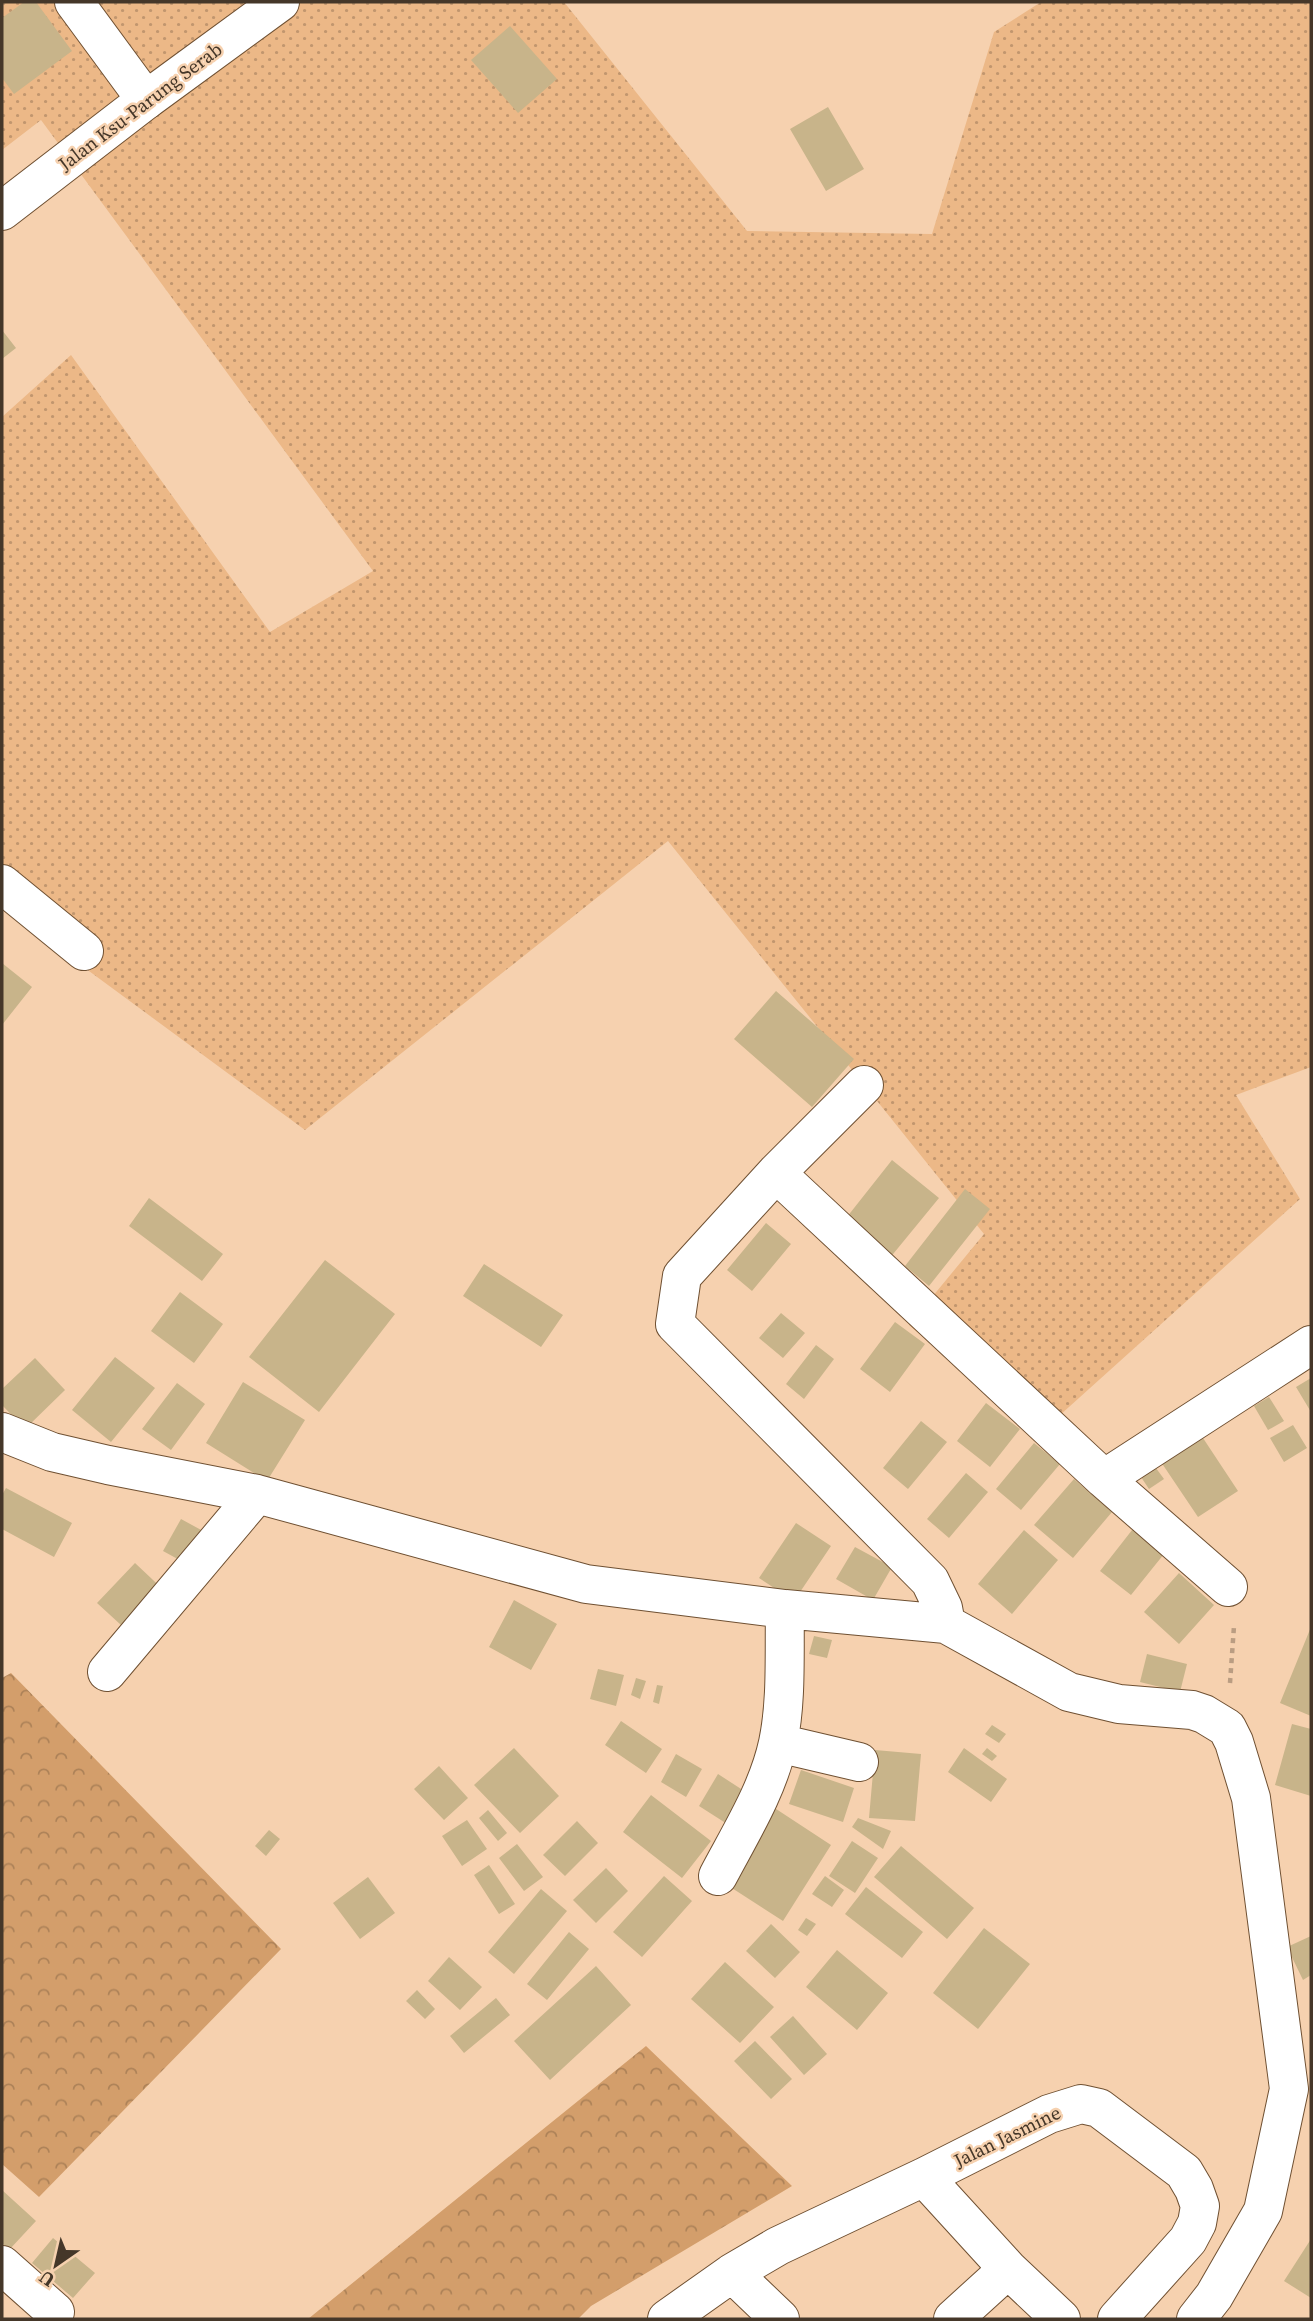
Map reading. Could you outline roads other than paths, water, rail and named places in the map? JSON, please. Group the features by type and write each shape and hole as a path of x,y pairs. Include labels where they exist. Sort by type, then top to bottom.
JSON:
{"street":[{"path":"74,2 146,100"},
{"name":"Jalan Ksu-Parung Serab","path":"2,211 146,100 280,2"},
{"path":"2,884 84,951"},
{"path":"864,1085 776,1173 682,1276 675,1324 930,1581 943,1608 946,1624"},
{"path":"776,1173 1104,1479 1228,1587"},
{"path":"1104,1479 1311,1345"},
{"path":"2,1432 52,1452 257,1494 586,1584 946,1624 1069,1692 1119,1704 1192,1710 1227,1728 1251,1798 1300,2102 1264,2211 1214,2297 1196,2319"},
{"path":"107,1672 257,1494"},
{"path":"718,1876 767,1778 778,1743 782,1708 785,1608"},
{"path":"778,1743 859,1762"},
{"name":"Jalan Jasmine","path":"667,2319 732,2273 778,2246 1049,2114 1080,2104 1099,2108 1184,2172 1200,2206 1197,2223 1188,2240 1117,2319"},
{"path":"924,2177 1008,2269 1061,2319"},
{"path":"2,2265 56,2317"},
{"path":"953,2319 1008,2269"},
{"path":"732,2273 780,2319"}]}
